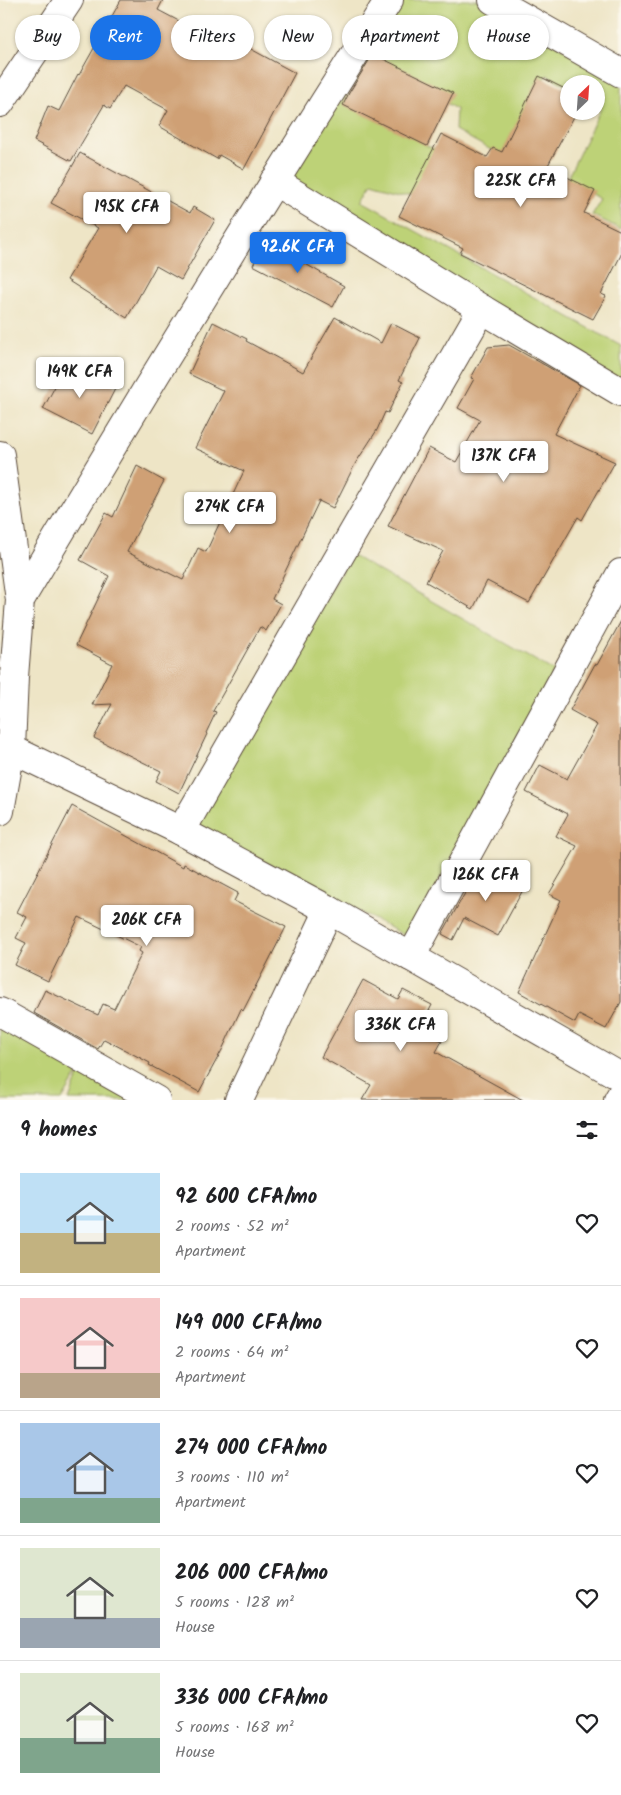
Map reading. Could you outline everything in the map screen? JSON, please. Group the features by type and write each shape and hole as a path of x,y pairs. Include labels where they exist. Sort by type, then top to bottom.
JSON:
{"street":[{"path":"0,103 69,0"},
{"path":"20,600 138,401 389,0"},
{"path":"493,0 621,73"},
{"path":"274,181 621,392"},
{"path":"181,831 482,309"},
{"path":"0,454 20,600 11,749 0,811"},
{"path":"411,957 621,573"},
{"path":"11,749 181,831 329,910 621,1077"},
{"path":"239,1100 329,910"},
{"path":"0,1012 156,1100"},
{"path":"618,1100 621,1095"}],"green space":[{"path":"396,0 477,0 503,15 468,15 468,60 549,60 549,41 621,82 621,229 592,215 602,199 567,179 595,120 605,120 605,75 560,75 560,82 547,75 502,156 455,130 456,109 419,87 397,126 427,146 445,153 421,197 372,183 362,201 621,346 621,383 282,179 358,60 458,60 458,15 386,15"},
{"path":"351,555 554,671 408,937 195,825"},
{"path":"0,1018 146,1100 69,1100 81,1068 62,1100 0,1100"}],"building":[{"path":"121,0 163,0 158,10 171,17 171,60 254,60 254,51 264,56 264,60 271,60 295,73 244,169 219,155 217,159 159,126 168,110 124,86 110,109 104,105 71,161 34,141 48,106 59,111 90,55 90,60 161,60 161,15 113,15"},
{"path":"369,60 385,60 453,93 427,146 343,105"},
{"path":"539,76 560,86 560,120 572,120 547,167 595,191 584,213 621,231 621,255 601,294 606,296 593,319 460,253 463,248 399,216 441,134 487,157 493,148 502,152"},
{"path":"80,153 190,213 193,207 215,220 181,280 156,266 127,318 67,280 98,228 51,203"},
{"path":"265,241 344,286 333,307 253,265"},
{"path":"335,317 381,343 391,323 420,338 399,380 403,382 388,413 385,412 377,430 355,464 333,508 319,501 272,599 281,604 266,631 260,627 213,711 216,712 207,734 179,793 156,781 161,771 94,738 112,704 92,705 112,664 76,645 109,576 80,560 106,513 113,517 137,466 164,481 127,552 183,580 198,548 206,552 244,471 195,448 224,391 189,374 213,322 247,339 246,341 303,372"},
{"path":"509,345 580,385 554,434 615,462 582,520 578,517 529,603 487,581 473,609 426,582 443,551 388,526 429,448 456,462 480,420 458,408 474,379 471,378 488,347"},
{"path":"67,364 116,387 92,434 43,409"},
{"path":"621,621 621,1002 606,1029 579,1015 575,1023 519,992 561,900 549,894 577,846 556,836 568,814 526,792 540,765 567,779 597,725 570,710"},
{"path":"72,806 183,867 184,864 238,893 234,901 286,927 243,1011 241,1009 222,1050 199,1092 104,1039 98,1049 34,1013 45,990 98,1015 103,1004 114,1009 142,953 139,951 141,947 79,917 48,981 15,965 26,943 16,938 27,917 17,912"},
{"path":"482,863 525,886 498,936 464,918 453,940 442,934"},
{"path":"363,980 398,999 403,990 432,1005 420,1028 442,1041 436,1052 523,1100 362,1100 371,1085 321,1057"}]}
